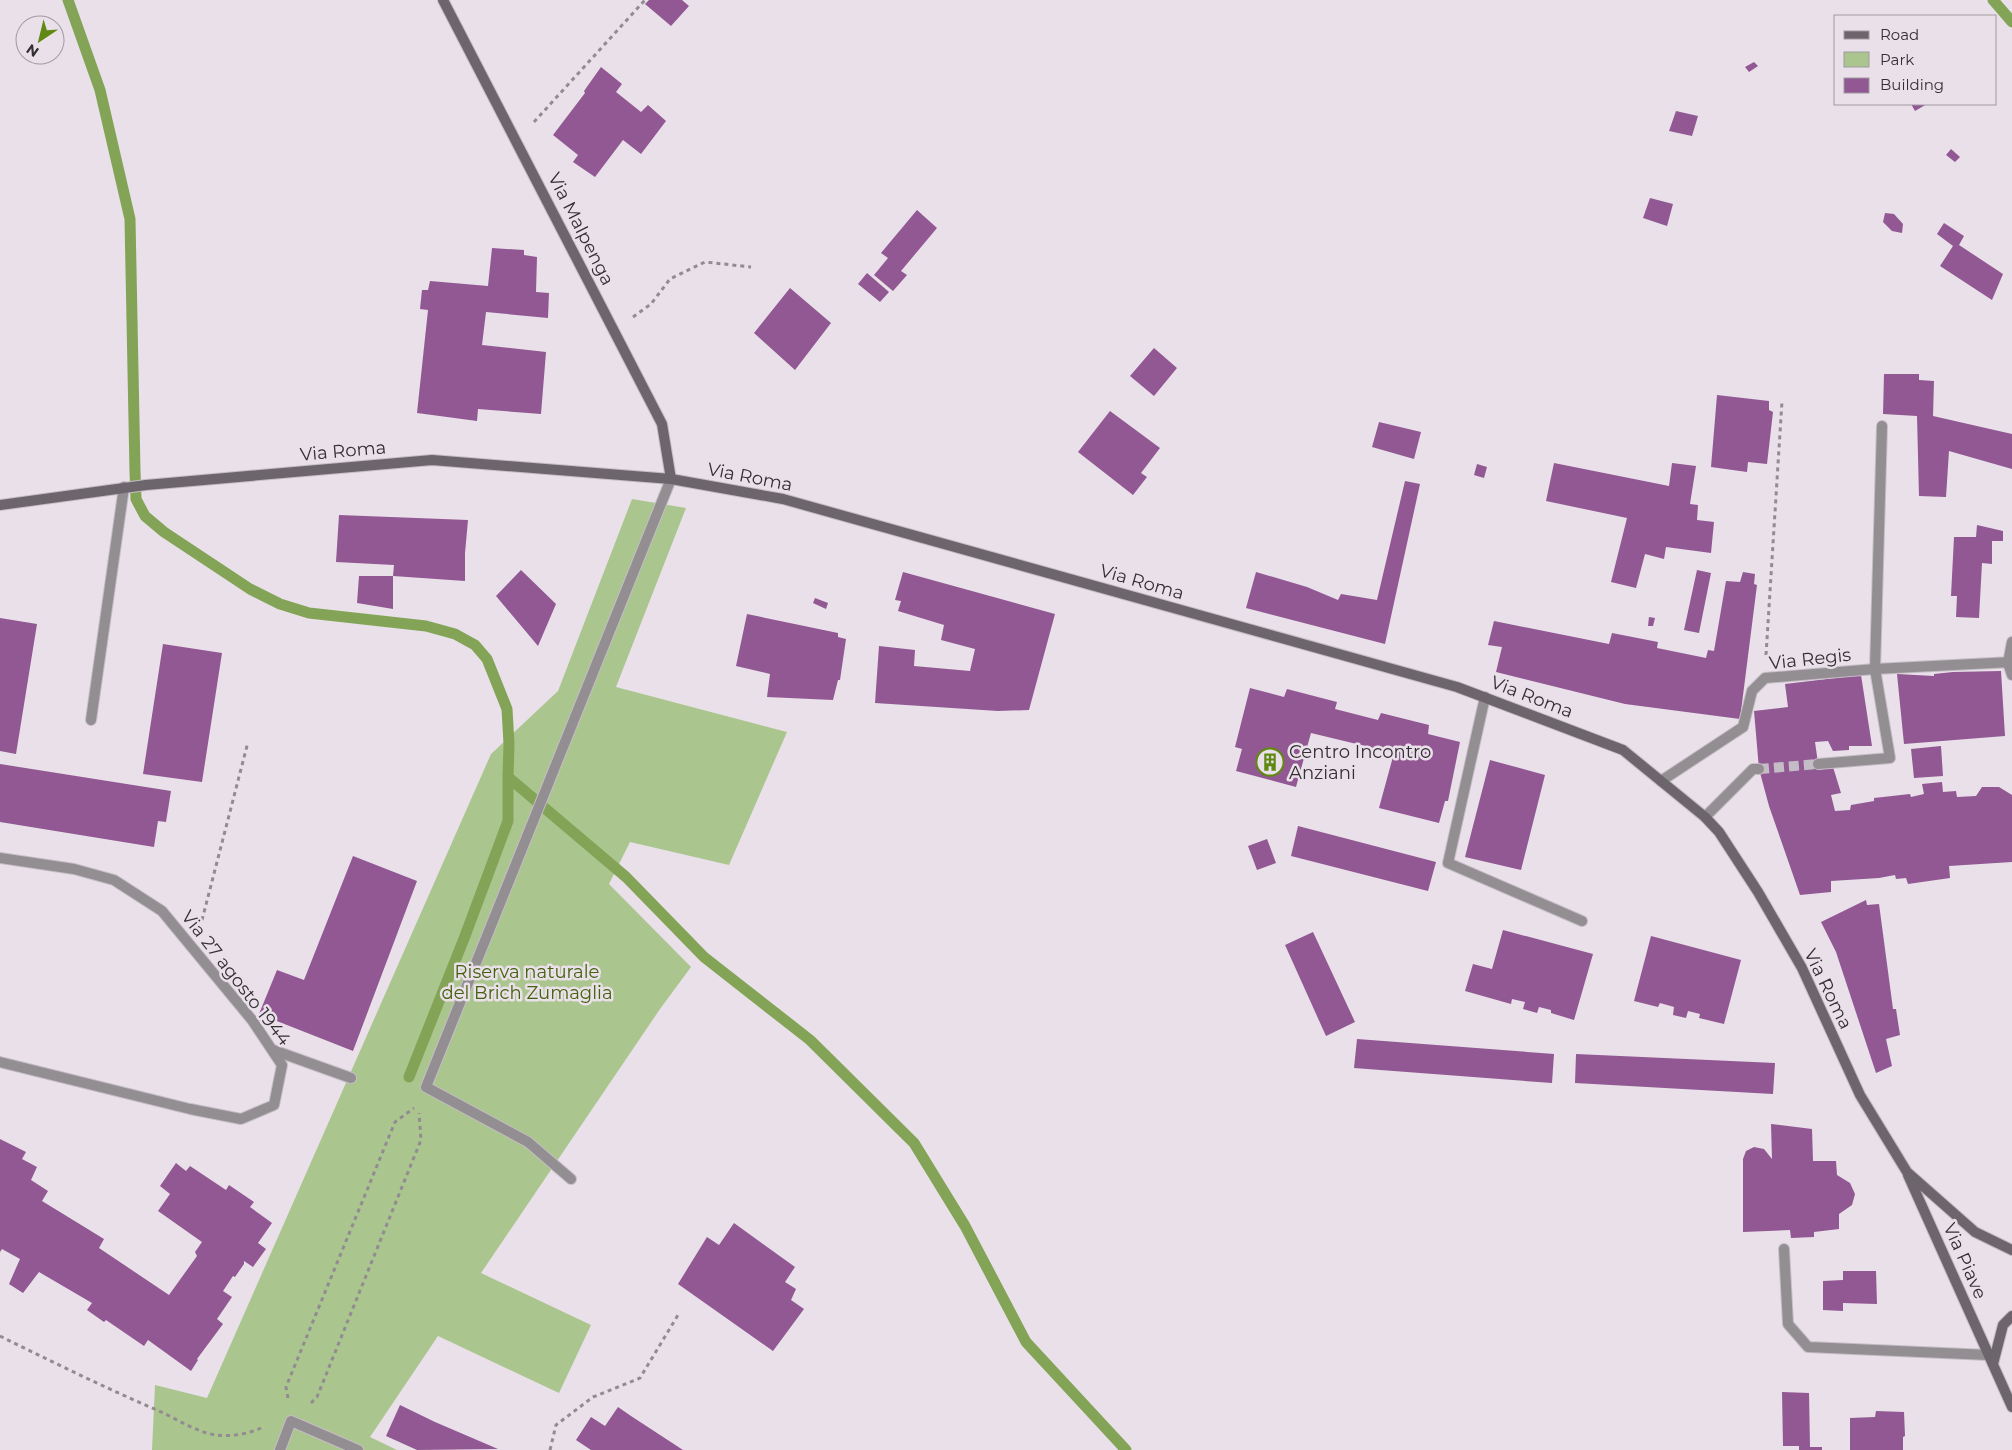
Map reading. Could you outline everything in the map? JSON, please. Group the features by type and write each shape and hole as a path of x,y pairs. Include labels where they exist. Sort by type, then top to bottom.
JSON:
{"street":[{"name":"Via Malpenga","path":"444,0 662,424 671,479"},
{"path":"1818,764 1890,758 1875,669 1882,426"},
{"name":"Via Roma","path":"0,505 126,487 432,460 671,479 783,499 1448,684 1485,697 1623,750 1705,817 1719,832 1758,892 1797,960 1860,1095 1907,1172 1975,1232 2012,1250"},
{"path":"571,1179 528,1142 426,1087 671,479"},
{"path":"91,720 126,487"},
{"path":"2012,642 2010,662 2012,675"},
{"name":"Via Regis","path":"1661,781 1743,727 1752,691 1765,678 1875,669 2010,662"},
{"path":"1485,697 1448,863 1582,921"},
{"path":"1705,817 1753,769 1759,769"},
{"name":"Via 27 agosto 1944","path":"0,858 74,869 114,880 162,911 252,1020 282,1064 274,1105 242,1120 0,1062"},
{"path":"273,1050 351,1078"},
{"name":"Via Piave","path":"1907,1172 2012,1407"},
{"path":"1784,1248 1788,1324 1808,1347 1991,1359 2003,1325 2012,1316"},
{"path":"280,1450 292,1421 358,1450"}],"path":[{"path":"518,141 645,0"},
{"path":"615,331 651,304 670,279 705,262 752,267"},
{"path":"1765,678 1782,401"},
{"path":"194,949 248,742"},
{"path":"0,1336 120,1394 215,1435 240,1434 280,1420 292,1421 318,1398 418,1149 421,1140 419,1104 395,1122 286,1387 292,1421"},
{"path":"550,1450 556,1425 593,1397 640,1378 678,1315"}],"green space":[{"name":"Riserva naturale del Brich Zumaglia","path":"632,499 686,508 616,687 787,732 729,865 630,842 609,884 691,967 660,1009 481,1273 591,1325 559,1393 438,1336 370,1437 397,1450 152,1450 155,1385 207,1398 491,754 558,691"}],"building":[{"path":"649,0 682,0 689,6 671,26 645,4"},
{"path":"1754,62 1758,66 1749,72 1745,67"},
{"path":"601,67 622,84 616,92 641,112 648,105 666,121 641,154 623,140 595,177 573,162 578,155 553,135 585,93 584,91"},
{"path":"1912,105 1925,105 1915,111"},
{"path":"1676,111 1698,116 1692,136 1669,131"},
{"path":"1951,149 1960,157 1955,162 1946,155"},
{"path":"1650,198 1673,204 1667,226 1643,218"},
{"path":"917,210 937,228 901,271 907,275 893,291 874,275 888,258 881,253"},
{"path":"1885,213 1894,214 1903,224 1902,233 1892,231 1883,222"},
{"path":"1944,223 1964,236 1959,245 2003,274 1992,300 1940,266 1953,246 1937,234"},
{"path":"492,248 524,250 524,255 537,257 536,292 549,293 548,318 486,312 482,345 546,352 541,414 478,409 477,421 417,413 428,310 420,309 422,290 428,290 430,281 488,286"},
{"path":"867,273 889,292 880,302 858,284"},
{"path":"790,288 831,323 795,370 754,333"},
{"path":"1154,348 1177,368 1154,396 1130,376"},
{"path":"1884,374 1919,374 1919,380 1934,381 1933,416 2012,434 2012,469 1949,451 1946,497 1919,496 1917,416 1883,414"},
{"path":"1717,395 1769,401 1769,410 1773,412 1767,464 1748,462 1747,472 1711,467"},
{"path":"1110,411 1160,448 1141,473 1147,477 1133,495 1078,452"},
{"path":"1379,422 1421,432 1414,459 1372,447"},
{"path":"1554,463 1669,486 1672,463 1696,466 1690,504 1698,505 1697,520 1714,522 1711,553 1666,547 1664,559 1645,554 1636,588 1611,582 1627,518 1546,501"},
{"path":"1477,464 1487,467 1484,478 1474,475"},
{"path":"1405,481 1420,484 1385,644 1246,608 1256,572 1307,587 1338,600 1341,594 1377,600"},
{"path":"339,515 468,520 465,581 393,576 394,565 336,562"},
{"path":"1977,525 2003,531 2003,541 1992,541 1992,564 1982,563 1979,618 1956,617 1957,596 1951,596 1954,537 1976,537"},
{"path":"521,570 556,604 538,646 496,596"},
{"path":"1697,570 1711,573 1699,633 1684,630"},
{"path":"903,572 1055,614 1029,710 998,711 875,703 879,646 915,650 914,666 970,671 975,649 941,640 944,625 898,611 901,601 895,600"},
{"path":"1743,572 1755,574 1754,584 1757,585 1740,719 1625,704 1496,672 1502,647 1488,645 1494,621 1609,644 1612,633 1658,642 1657,648 1706,658 1708,650 1714,651 1726,581 1740,582"},
{"path":"359,576 393,576 393,609 357,603"},
{"path":"815,598 828,603 826,609 813,603"},
{"path":"747,614 838,633 838,637 846,639 840,680 838,680 833,700 767,697 770,674 736,666"},
{"path":"1649,617 1655,618 1653,626 1648,626"},
{"path":"0,618 37,624 16,754 0,751"},
{"path":"163,644 222,653 202,782 143,774"},
{"path":"2001,671 2005,736 1904,744 1897,674 1934,676 1934,674 1953,672"},
{"path":"1861,675 1872,746 1849,746 1849,750 1833,751 1828,741 1815,742 1819,770 1833,767 1841,793 1831,795 1835,811 1850,810 1851,805 1874,801 1874,798 1910,794 1911,797 1924,794 1922,784 1942,782 1943,792 1956,791 1957,797 1976,796 1982,787 1999,787 2012,795 2012,862 1949,866 1950,878 1908,884 1906,878 1896,879 1895,875 1831,881 1831,892 1800,895 1769,806 1759,769 1754,711 1788,707 1785,684"},
{"name":"Centro Incontro Anziani","path":"1250,688 1284,697 1287,689 1337,702 1335,709 1378,720 1381,713 1429,725 1428,734 1460,742 1448,801 1445,801 1439,823 1379,808 1394,753 1311,733 1296,787 1236,771 1242,749 1235,747"},
{"path":"1941,746 1943,776 1914,778 1911,749"},
{"path":"1490,760 1545,775 1521,870 1465,857"},
{"path":"0,764 171,791 166,822 158,821 154,847 0,822"},
{"path":"1298,826 1436,862 1428,891 1291,856"},
{"path":"1267,839 1276,863 1257,870 1248,846"},
{"path":"353,856 417,881 353,1051 259,1014 277,970 304,980"},
{"path":"1866,900 1867,905 1879,904 1893,1009 1896,1009 1900,1035 1886,1039 1892,1066 1876,1073 1836,952 1821,922"},
{"path":"1503,930 1593,954 1574,1020 1539,1007 1537,1013 1523,1009 1525,1002 1512,999 1511,1004 1465,991 1473,964 1492,969"},
{"path":"1313,932 1355,1022 1326,1036 1285,945"},
{"path":"1651,936 1741,960 1724,1024 1699,1018 1700,1014 1688,1011 1686,1018 1673,1015 1674,1007 1660,1003 1658,1007 1634,1001"},
{"path":"1357,1039 1554,1054 1552,1083 1354,1068"},
{"path":"1576,1054 1775,1063 1773,1094 1575,1083"},
{"path":"1771,1124 1812,1129 1813,1161 1836,1161 1837,1175 1850,1183 1855,1194 1852,1205 1839,1214 1839,1229 1814,1232 1814,1237 1791,1238 1790,1230 1743,1232 1743,1159 1746,1151 1754,1147 1764,1149 1772,1159"},
{"path":"0,1139 26,1152 22,1159 37,1167 31,1180 48,1191 42,1201 104,1239 99,1248 169,1295 197,1256 195,1252 202,1242 158,1211 170,1194 160,1186 176,1163 186,1171 190,1166 226,1190 229,1185 254,1202 250,1207 272,1223 258,1243 266,1249 253,1267 244,1261 235,1277 233,1276 223,1291 232,1297 217,1319 223,1324 197,1359 191,1371 148,1340 144,1346 106,1320 104,1322 87,1310 92,1303 39,1272 23,1293 9,1284 20,1259 2,1249 0,1252"},
{"path":"734,1223 795,1267 785,1282 796,1289 791,1300 804,1309 773,1351 678,1284 707,1237 719,1245"},
{"path":"1843,1271 1876,1271 1877,1304 1843,1303 1843,1311 1823,1310 1823,1281 1843,1280"},
{"path":"1782,1392 1809,1393 1810,1447 1822,1447 1822,1450 1799,1450 1799,1446 1783,1446"},
{"path":"400,1405 498,1449 417,1450 386,1436"},
{"path":"618,1407 683,1450 591,1450 576,1440 591,1417 605,1426"},
{"path":"1876,1411 1904,1412 1905,1436 1903,1437 1903,1450 1850,1450 1850,1418 1875,1417"}],"waterway":[{"path":"68,0 100,90 130,219 136,499 145,516 164,532 250,589 280,604 309,613 426,626 455,634 475,645 487,659 507,709 508,777 626,877 704,957 810,1040 914,1143 965,1226 1026,1342 1126,1450"},
{"path":"1993,0 2012,22"},
{"path":"409,1077 508,821 508,777"}],"tunnel":[{"path":"1759,769 1818,764"}],"place":[{"name":"Centro Incontro Anziani","path":"1270,762"}]}
